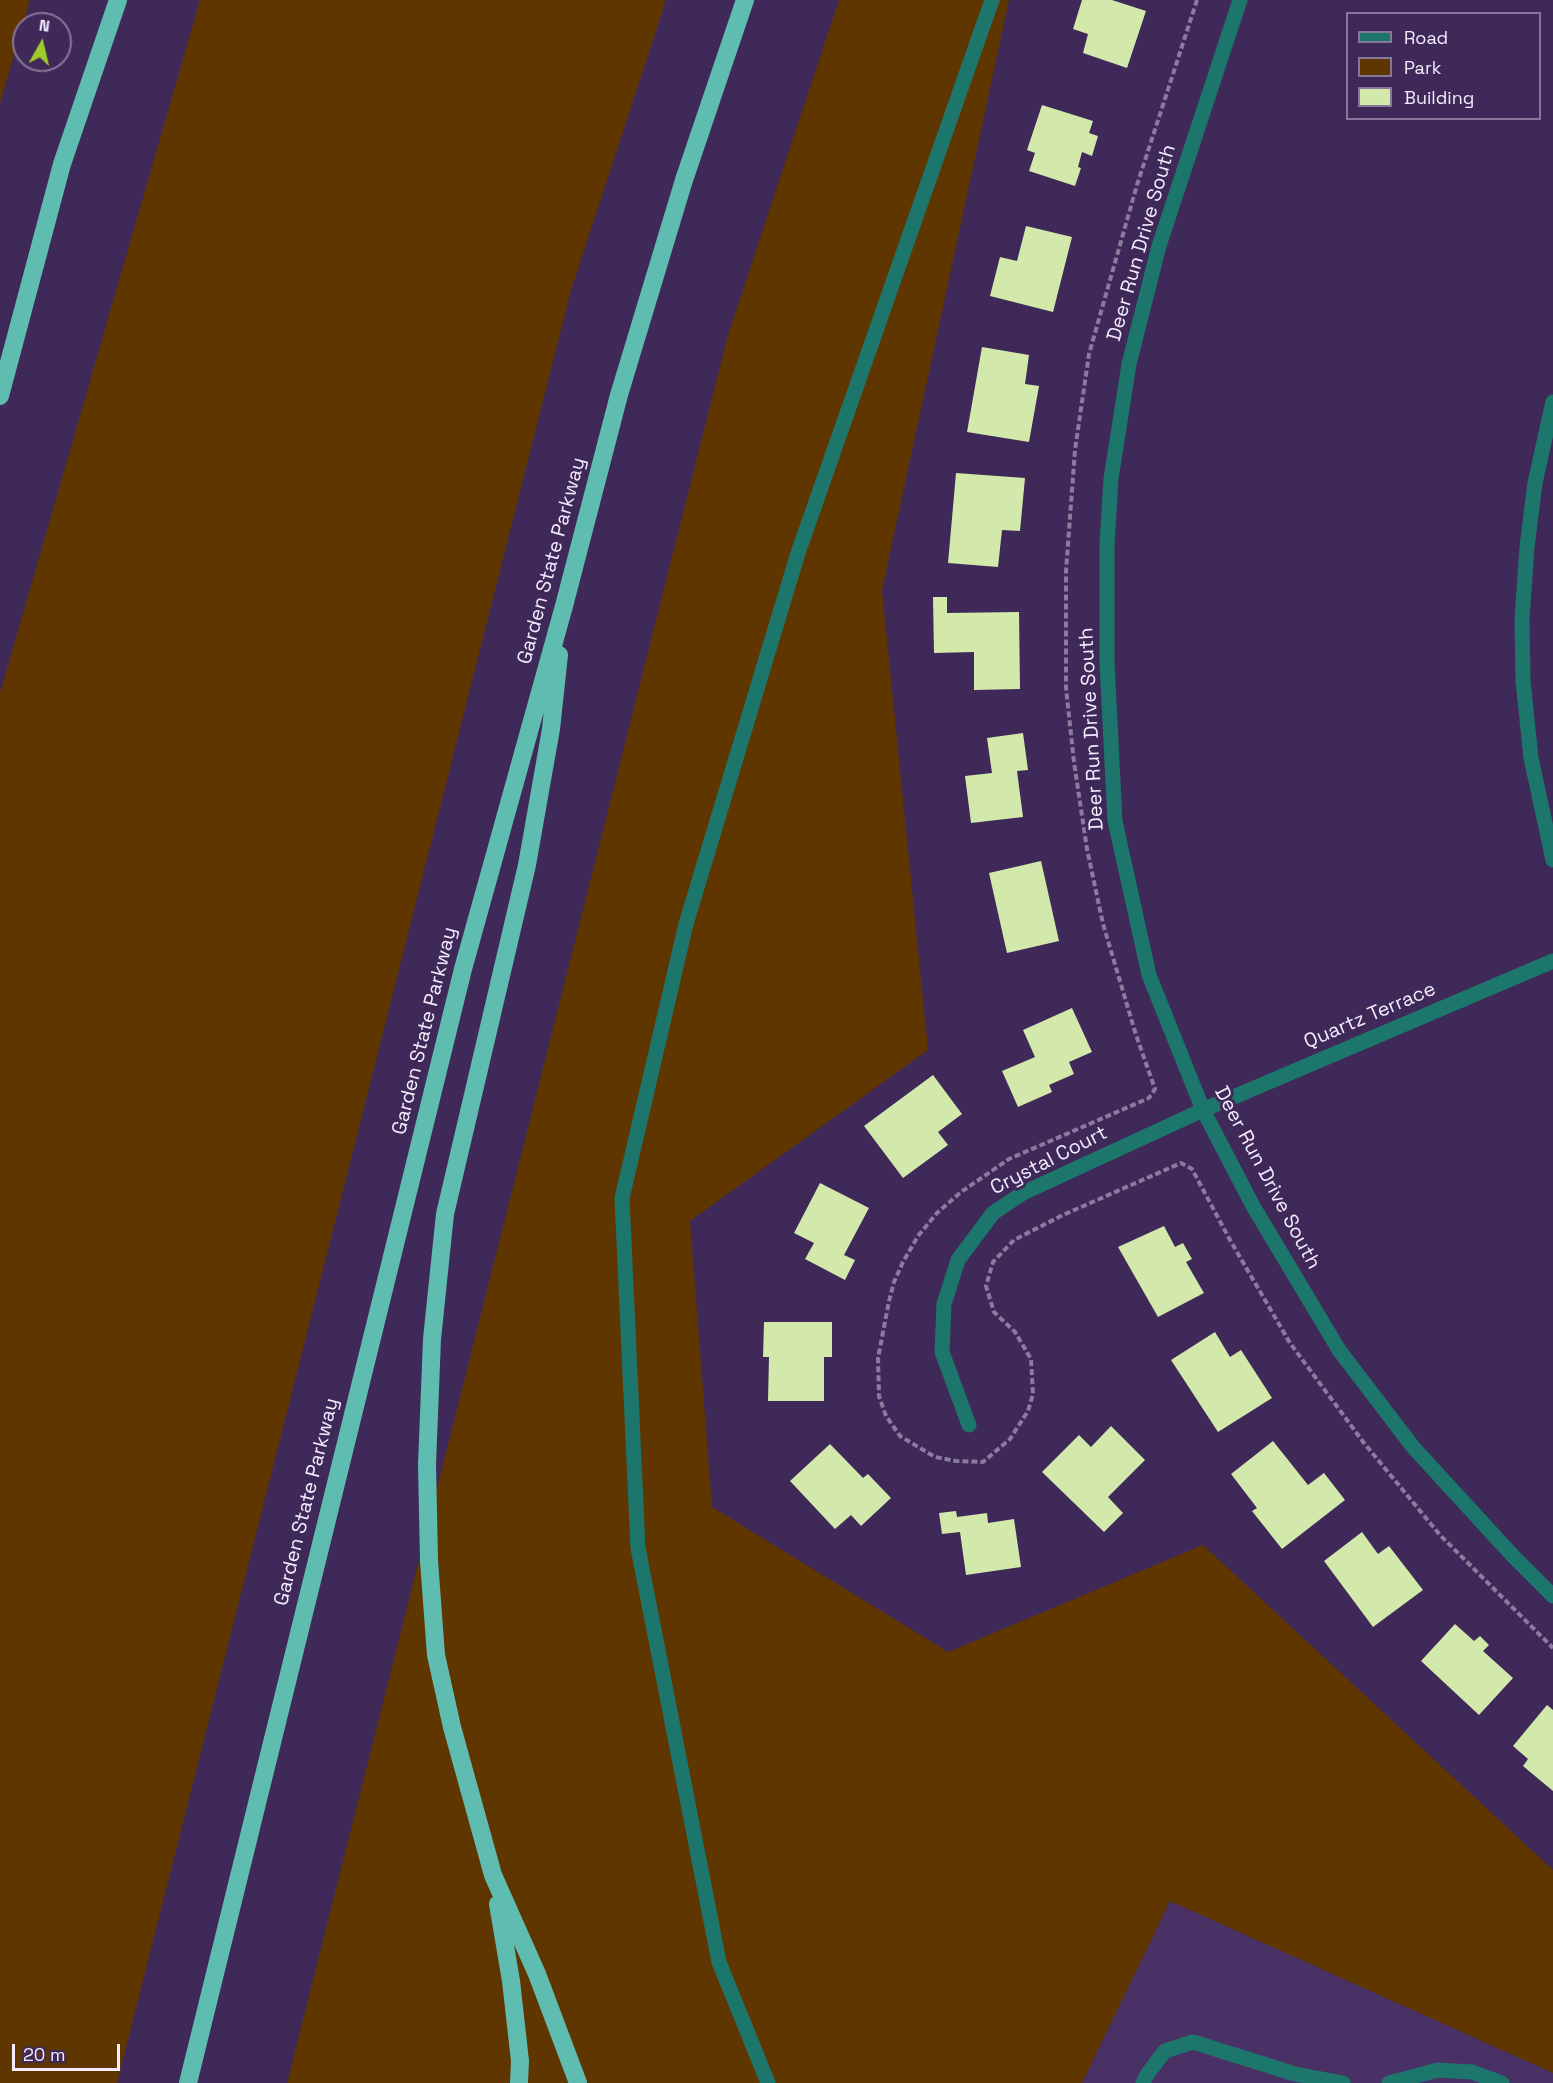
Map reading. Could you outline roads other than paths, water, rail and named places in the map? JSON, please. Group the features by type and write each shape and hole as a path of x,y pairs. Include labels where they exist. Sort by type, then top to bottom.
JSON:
{"highway":[{"path":"0,396 62,164 118,0"},
{"name":"Garden State Parkway","path":"188,2083 463,969 564,606 619,395 684,180 745,0"},
{"path":"519,2083 520,2061 511,1981 493,1875 452,1727 436,1655 429,1562 427,1464 432,1339 445,1214 527,865 547,751 564,606"},
{"path":"493,1875 537,1974 578,2083"}],"street":[{"path":"768,2083 719,1962 638,1548 622,1198 686,924 798,553 992,0"},
{"name":"Deer Run Drive South","path":"1240,0 1159,246 1130,364 1112,479 1107,544 1107,663 1114,821 1149,975 1203,1110 1253,1206 1339,1350 1413,1447 1553,1596"},
{"path":"1553,402 1534,483 1522,619 1522,681 1531,758 1553,860"},
{"name":"Quartz Terrace","path":"1203,1110 1553,961"},
{"name":"Crystal Court","path":"969,1425 942,1352 944,1304 958,1260 986,1222 993,1213 1023,1193 1203,1110"},
{"path":"1143,2083 1165,2051 1193,2042 1295,2073 1343,2083"},
{"path":"1389,2083 1438,2070 1472,2072 1502,2083"}]}
